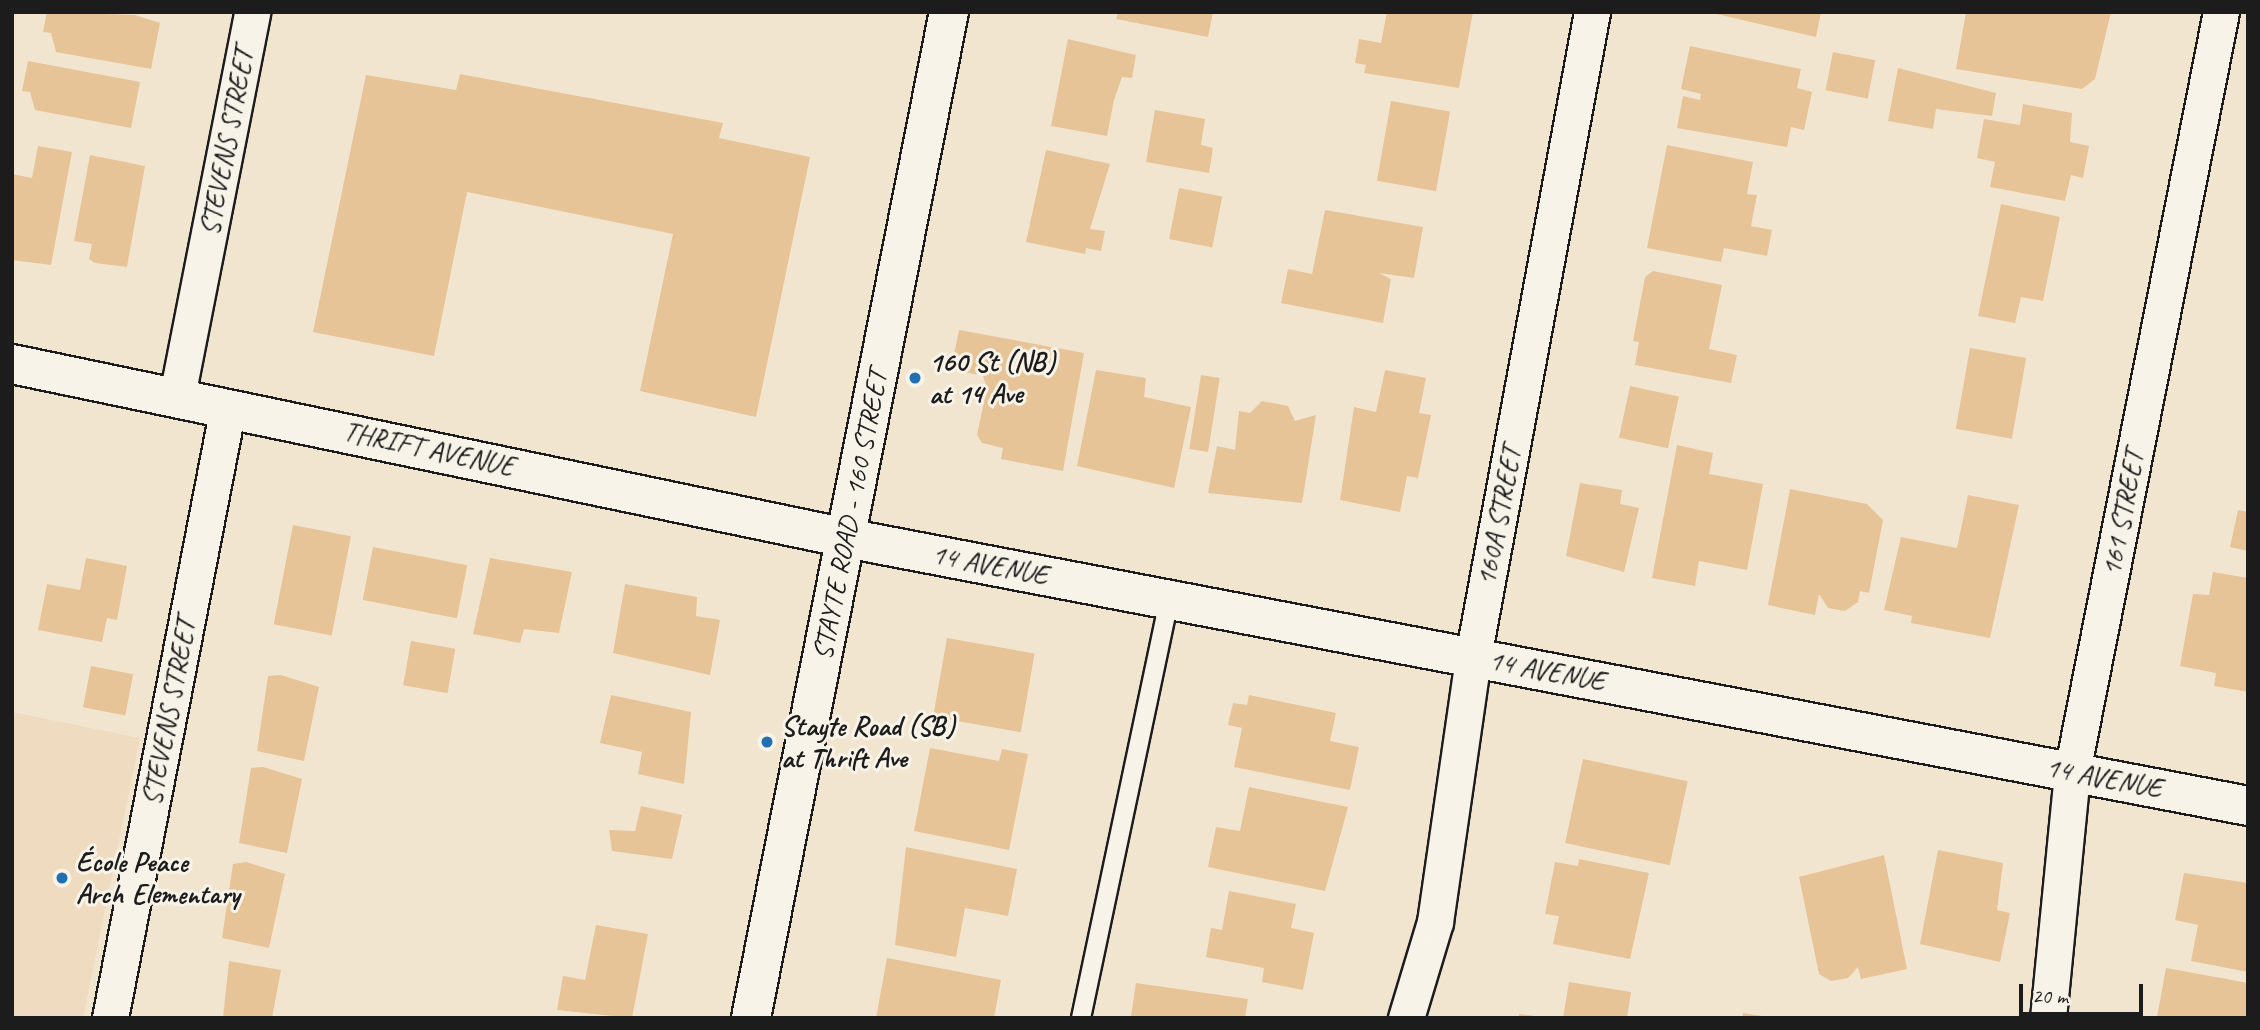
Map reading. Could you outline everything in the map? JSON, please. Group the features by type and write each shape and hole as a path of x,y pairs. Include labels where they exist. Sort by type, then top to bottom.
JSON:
{"street":[{"name":"STEVENS STREET","path":"177,396 252,12"},
{"name":"STAYTE ROAD - 160 STREET","path":"751,1018 948,12"},
{"name":"160A STREET","path":"1406,1018 1435,922 1473,657 1592,12"},
{"name":"161 STREET","path":"2048,1018 2072,772 2221,12"},
{"name":"THRIFT AVENUE","path":"12,364 177,396 846,538"},
{"name":"STEVENS STREET","path":"110,1018 228,407"},
{"name":"14 AVENUE","path":"846,538 2248,806"}],"lane":[{"path":"1081,1018 1169,599"}],"shaded area":[{"name":"École Peace Arch Elementary","path":"12,712 140,738 83,1018 12,1018"}],"building":[{"path":"47,12 135,15 160,23 151,69 56,52 51,33 43,32"},
{"path":"1118,12 1213,12 1208,37 1116,19"},
{"path":"1387,12 1473,12 1459,88 1364,73 1366,65 1355,63 1359,39 1381,43"},
{"path":"1708,12 1821,12 1816,37"},
{"path":"1966,12 2111,12 2095,79 2082,89 1956,69"},
{"path":"1068,39 1136,55 1132,78 1122,77 1107,136 1051,126"},
{"path":"1690,46 1801,69 1797,88 1812,92 1804,130 1791,127 1787,147 1677,128 1683,96 1700,100 1701,94 1681,89"},
{"path":"1833,52 1875,60 1868,98 1826,90"},
{"path":"28,61 140,82 131,128 35,110 30,92 22,91"},
{"path":"1898,68 1996,93 1992,116 1936,109 1933,129 1888,121"},
{"path":"460,74 723,123 719,138 810,157 756,417 640,391 673,234 467,192 434,356 313,332 366,75 456,90"},
{"path":"1391,101 1450,111 1436,191 1377,181"},
{"path":"2023,104 2072,113 2070,142 2089,146 2083,178 2071,175 2065,201 1990,187 1995,162 1977,158 1984,119 2020,125"},
{"path":"1155,110 1205,119 1201,145 1213,148 1209,173 1146,162"},
{"path":"1667,145 1753,162 1747,194 1757,195 1751,226 1772,230 1767,256 1724,248 1721,262 1647,248"},
{"path":"38,146 72,152 51,265 12,260 12,174 32,178"},
{"path":"1046,150 1110,164 1090,229 1105,231 1101,251 1086,248 1085,254 1026,242"},
{"path":"90,155 145,166 127,267 95,263 89,259 92,244 74,241"},
{"path":"1179,188 1222,196 1212,247 1169,239"},
{"path":"2001,204 2060,217 2043,301 2021,297 2015,323 1978,316"},
{"path":"1325,210 1423,227 1414,278 1379,273 1391,279 1383,323 1281,303 1288,269 1312,274"},
{"path":"1653,271 1722,285 1709,349 1737,355 1731,383 1635,365 1639,342 1633,341 1645,277"},
{"path":"959,330 1084,353 1063,471 1001,459 1003,448 982,443 977,435 987,388 983,376 951,369"},
{"path":"1970,348 2026,358 2012,439 1956,429"},
{"path":"1096,370 1146,378 1144,397 1191,407 1174,488 1077,466"},
{"path":"1385,370 1426,378 1419,413 1431,415 1418,478 1407,476 1400,512 1340,500 1354,407 1376,412"},
{"path":"1201,375 1220,378 1208,452 1189,449"},
{"path":"1630,386 1679,396 1668,448 1619,438"},
{"path":"1262,401 1288,406 1295,421 1316,415 1302,503 1208,493 1217,446 1235,450 1239,411 1250,413"},
{"path":"1677,445 1713,453 1709,474 1763,484 1747,570 1699,561 1695,586 1652,578"},
{"path":"1580,483 1622,490 1620,504 1639,508 1624,572 1566,556"},
{"path":"1790,489 1867,504 1883,520 1869,593 1860,591 1858,602 1845,611 1828,608 1819,594 1815,615 1768,605"},
{"path":"1968,495 2019,505 1990,638 1911,623 1912,616 1884,610 1901,537 1957,548"},
{"path":"2238,510 2248,512 2248,551 2230,547"},
{"path":"293,525 351,536 332,635 274,624"},
{"path":"373,547 467,565 457,618 363,600"},
{"path":"86,558 127,566 117,620 107,618 102,642 38,630 47,584 80,590"},
{"path":"490,558 572,572 559,633 524,629 520,643 473,634"},
{"path":"2213,572 2248,578 2248,692 2214,686 2216,673 2180,666 2193,594 2209,595"},
{"path":"625,584 697,597 696,616 720,620 710,675 613,653"},
{"path":"947,638 1035,653 1021,732 933,717"},
{"path":"411,641 455,649 448,693 403,685"},
{"path":"91,666 133,674 125,715 83,707"},
{"path":"281,675 319,687 304,761 257,751 268,676"},
{"path":"611,695 691,712 684,784 638,774 642,752 600,743"},
{"path":"1249,695 1336,713 1330,741 1359,747 1350,790 1234,767 1242,728 1228,725 1233,703 1247,705"},
{"path":"930,748 999,761 1002,749 1028,754 1009,850 914,831"},
{"path":"1583,759 1688,781 1670,865 1565,843"},
{"path":"263,767 302,779 287,853 239,843 251,768"},
{"path":"1249,787 1348,807 1325,891 1208,867 1216,827 1240,831"},
{"path":"641,806 682,815 672,859 612,851 609,830 635,831"},
{"path":"906,847 1017,869 1008,916 965,908 956,957 895,945"},
{"path":"1938,850 2003,863 1997,910 2010,913 2000,962 1920,944"},
{"path":"1884,855 1907,969 1861,979 1858,967 1848,978 1831,981 1819,974 1799,877"},
{"path":"1579,859 1649,873 1630,959 1553,944 1559,916 1545,914 1555,862 1578,866"},
{"path":"246,862 285,874 269,948 222,938 233,864"},
{"path":"2184,873 2248,883 2248,972 2191,961 2198,925 2175,920"},
{"path":"1229,891 1296,904 1291,928 1314,933 1303,990 1262,982 1264,968 1206,957 1211,928 1222,930"},
{"path":"596,925 648,934 632,1018 557,1010 563,976 585,980"},
{"path":"887,958 1001,980 994,1018 876,1018"},
{"path":"229,961 281,970 272,1018 223,1018"},
{"path":"2166,968 2248,983 2248,1018 2157,1017"},
{"path":"1569,982 1631,992 1627,1018 1563,1018"},
{"path":"1136,983 1248,999 1245,1018 1131,1016"},
{"path":"1743,1013 1762,1016 1762,1018 1742,1018"},
{"path":"1519,1014 1536,1016 1536,1018 1519,1018"}],"place":[{"name":"160 St (NB) at 14 Ave","path":"915,378"},
{"name":"Stayte Road (SB) at Thrift Ave","path":"767,742"},
{"name":"École Peace Arch Elementary","path":"62,878"}]}
